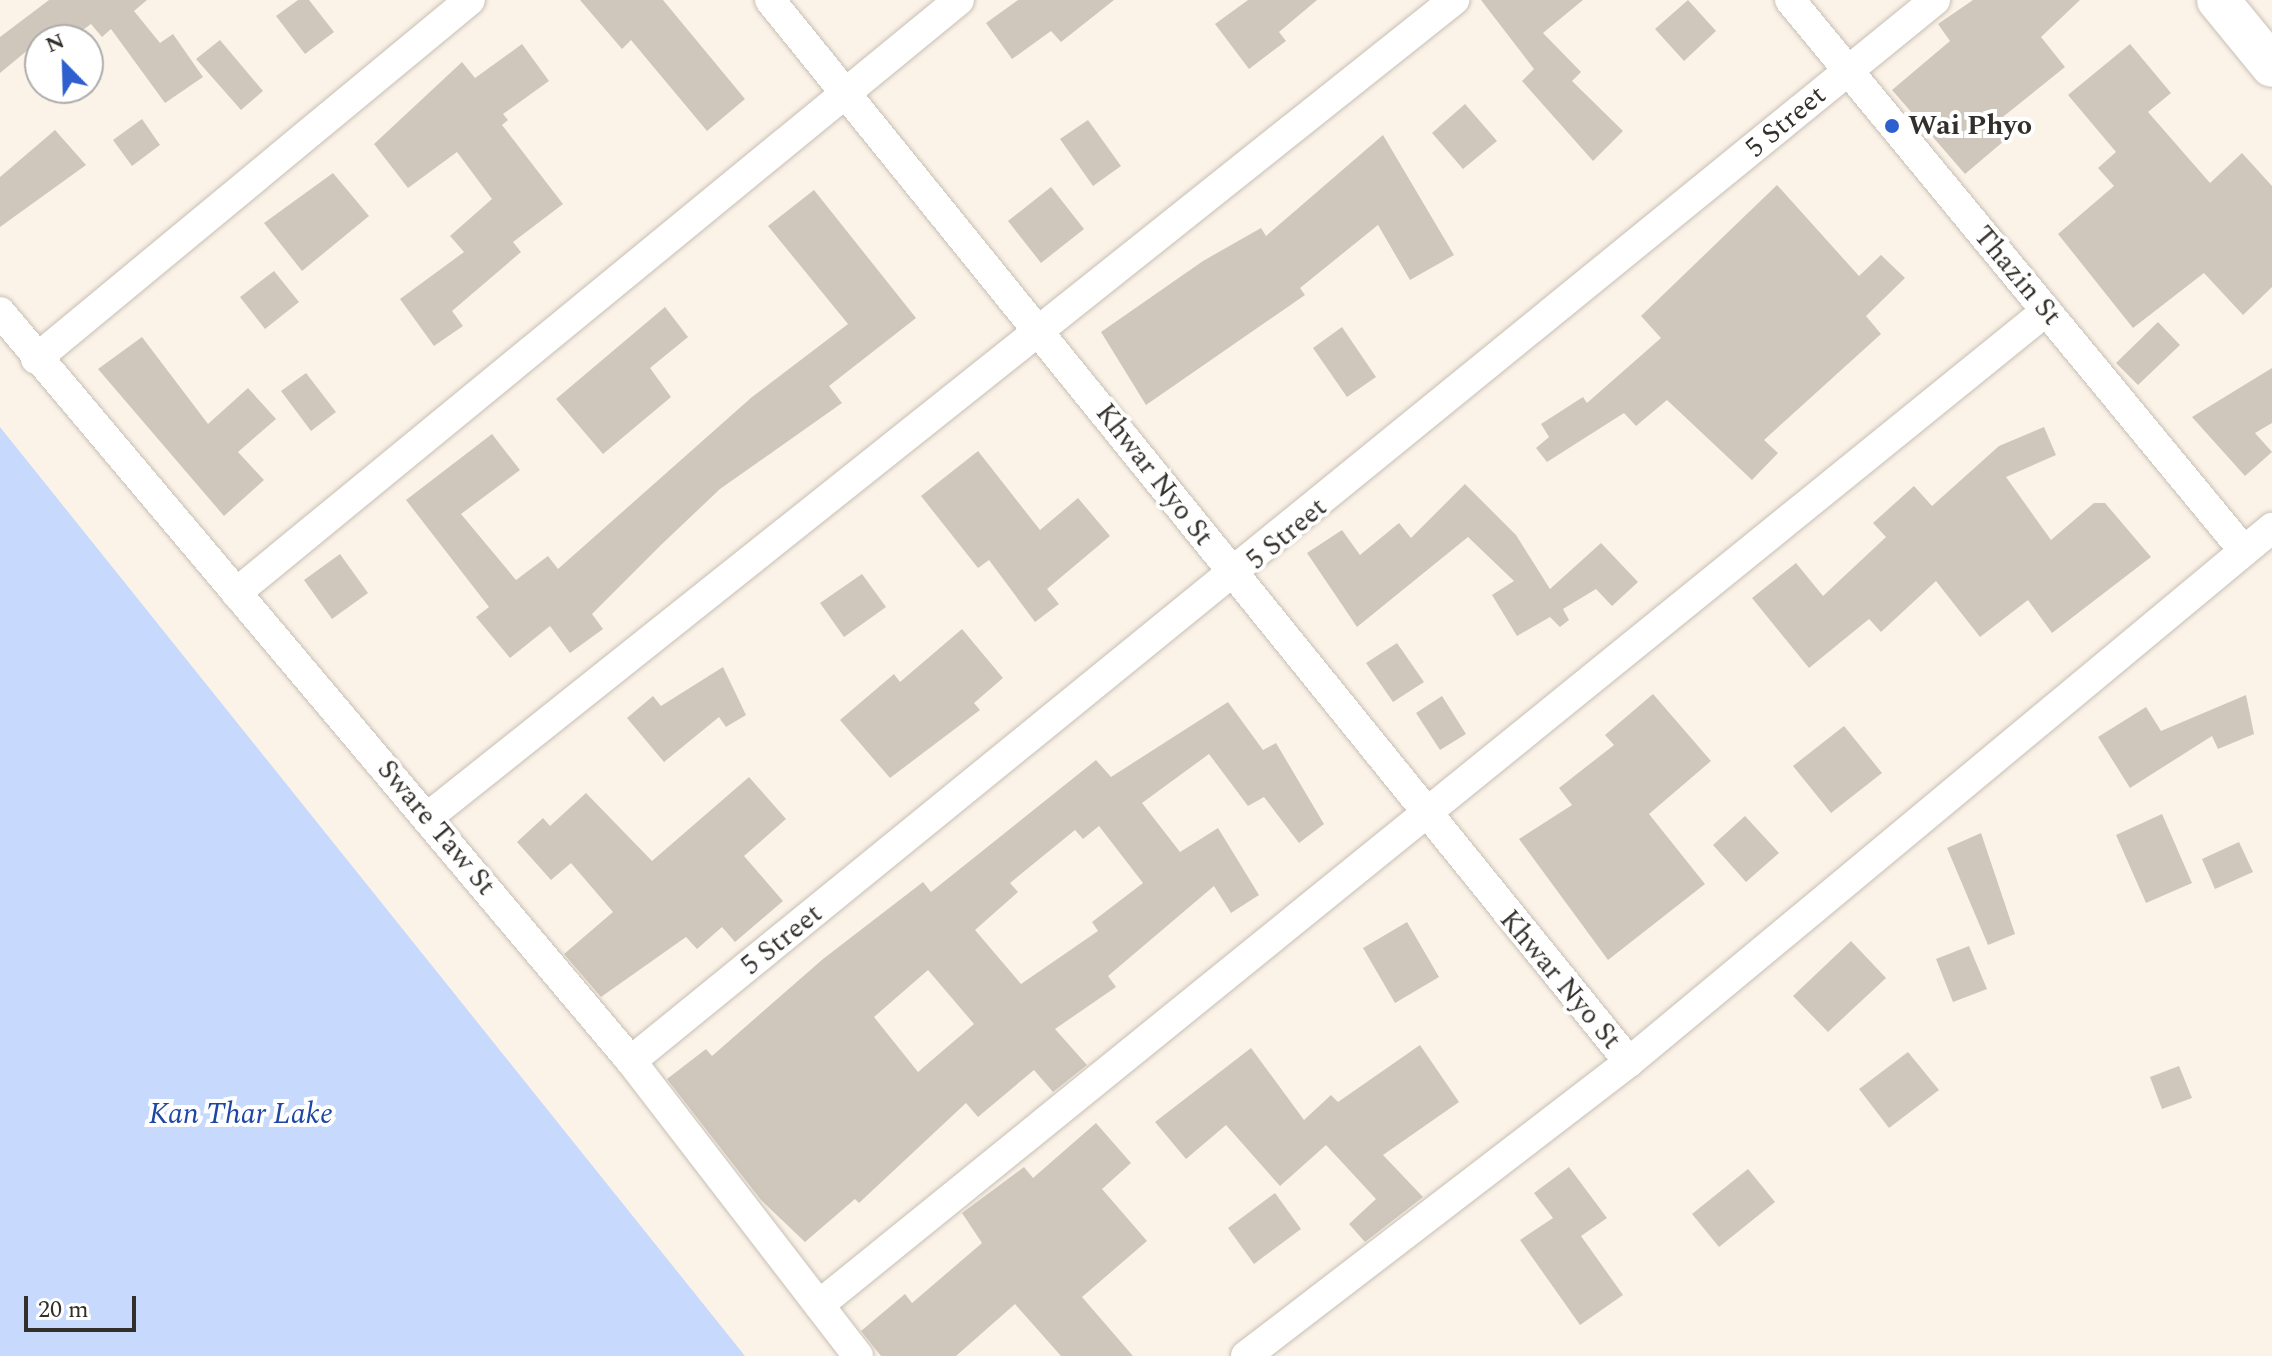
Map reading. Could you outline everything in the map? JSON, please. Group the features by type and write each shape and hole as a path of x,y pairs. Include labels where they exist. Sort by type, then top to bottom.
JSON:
{"street":[{"path":"36,359 470,0"},
{"name":"Khwar Nyo St","path":"770,0 1041,329 1426,818 1629,1062"},
{"path":"236,593 844,89 959,0"},
{"path":"428,817 1454,0"},
{"name":"Thazin St","path":"1790,0 2244,551"},
{"name":"5 Street","path":"631,1061 1234,577 1935,0"},
{"path":"2218,0 2272,66"},
{"path":"819,1305 1426,818 2046,311"},
{"name":"Sware Taw St","path":"0,312 36,359 428,817 631,1061 858,1356"},
{"path":"1246,1356 1629,1062 2272,528"}],"water":[{"name":"Kan Thar Lake","path":"0,427 745,1356 0,1356"}],"building":[{"path":"49,0 147,0 134,11 160,43 173,34 203,77 165,103 111,29 104,35 104,24 24,24 24,53 0,73 0,37"},
{"path":"298,0 309,0 334,32 305,54 276,16"},
{"path":"580,0 663,0 745,99 707,131 631,40 622,49"},
{"path":"1018,0 1114,0 1061,42 1051,31 1012,59 986,23"},
{"path":"1248,0 1317,0 1279,32 1286,41 1249,69 1215,24"},
{"path":"1481,0 1583,0 1543,33 1581,72 1572,81 1623,131 1593,161 1522,81 1534,69"},
{"path":"1688,0 1716,31 1684,61 1655,29"},
{"path":"1973,0 2080,0 2041,37 2065,67 1999,120 2011,135 1965,174 1892,90 1950,41 1938,24"},
{"path":"220,40 263,91 241,110 196,59"},
{"path":"522,44 549,81 503,114 508,120 502,125 563,204 513,242 521,252 452,311 463,326 434,346 400,299 464,252 450,236 492,199 457,152 408,188 374,144 462,62 475,78"},
{"path":"2130,44 2171,93 2148,112 2210,183 2242,153 2272,186 2272,287 2243,315 2204,273 2133,328 2058,234 2114,186 2098,168 2116,152 2068,95"},
{"path":"1465,104 1497,141 1463,169 1432,133"},
{"path":"142,119 160,145 132,166 113,140"},
{"path":"1088,120 1121,166 1093,186 1060,139"},
{"path":"55,130 86,165 0,227 0,177"},
{"path":"1383,135 1454,255 1410,280 1378,225 1300,288 1305,295 1146,405 1101,332 1203,261 1261,228 1266,236"},
{"path":"333,173 369,216 302,271 264,223"},
{"path":"1777,185 1859,276 1881,255 1905,278 1866,316 1881,334 1764,440 1778,453 1752,480 1667,400 1636,426 1624,413 1547,462 1536,448 1549,437 1541,424 1583,397 1587,403 1661,338 1641,316"},
{"path":"1051,187 1084,229 1041,263 1008,221"},
{"path":"814,190 916,318 829,386 842,403 720,489 662,544 592,614 603,629 570,653 550,626 510,658 476,617 489,607 406,500 492,434 520,470 461,514 516,580 548,556 558,569 752,397 848,324 768,226"},
{"path":"274,271 299,302 265,329 240,297"},
{"path":"665,307 688,337 650,368 671,397 603,454 556,399"},
{"path":"2158,322 2180,345 2138,385 2116,363"},
{"path":"1342,327 1376,377 1347,397 1313,348"},
{"path":"142,337 208,424 248,388 276,419 238,452 264,480 224,516 98,369"},
{"path":"2272,368 2272,423 2255,433 2272,452 2245,476 2192,417"},
{"path":"306,373 336,412 311,431 281,391"},
{"path":"2044,427 2056,455 2006,477 2051,540 2094,503 2105,503 2151,557 2052,633 2028,600 1980,637 1936,581 1881,632 1869,619 1809,668 1752,598 1796,563 1823,596 1886,537 1873,523 1914,486 1932,506 1999,446"},
{"path":"978,451 1040,530 1078,498 1110,536 1047,589 1059,604 1035,622 989,560 978,568 921,496"},
{"path":"1465,484 1516,535 1550,589 1601,543 1638,582 1612,606 1596,589 1563,609 1569,620 1560,627 1550,617 1517,636 1492,595 1514,581 1468,537 1357,627 1307,553 1342,530 1360,555 1399,523 1411,538"},
{"path":"340,554 368,593 332,619 304,580"},
{"path":"862,574 886,607 844,637 820,603"},
{"path":"962,629 1003,678 974,703 980,710 890,778 840,720 894,674 900,682"},
{"path":"1397,643 1424,682 1393,702 1366,663"},
{"path":"723,667 746,715 726,727 719,717 664,762 627,718 653,696 661,706"},
{"path":"1653,694 1711,761 1649,814 1705,884 1608,960 1519,839 1572,805 1559,788 1614,745 1605,735"},
{"path":"2246,695 2254,734 2218,749 2212,736 2130,788 2098,737 2146,707 2161,731"},
{"path":"1442,696 1466,734 1440,750 1416,713"},
{"path":"1228,702 1263,750 1276,743 1324,824 1299,843 1264,797 1248,806 1209,754 1142,803 1180,852 1218,828 1259,895 1231,913 1214,886 1108,976 1116,987 1055,1029 1087,1065 1053,1092 1034,1070 978,1117 966,1103 859,1203 855,1199 805,1242 761,1200 667,1079 706,1049 712,1056 823,959 923,882 931,892 1096,760 1111,777","holes":["1099,826 1143,883 1092,922 1098,931 1021,984 975,930 1018,892 1010,883 1075,830 1083,839","928,970 974,1024 918,1072 874,1017"]},
{"path":"1844,726 1882,773 1831,813 1793,766"},
{"path":"749,777 786,819 744,856 783,901 735,942 722,927 697,949 686,937 601,997 564,954 613,912 571,863 551,880 517,842 543,818 550,826 586,793 652,861"},
{"path":"2162,814 2192,883 2146,903 2116,835"},
{"path":"1745,816 1779,853 1746,882 1713,845"},
{"path":"1981,833 2015,934 1988,945 1947,848"},
{"path":"2239,842 2253,872 2215,889 2202,859"},
{"path":"1407,922 1439,977 1395,1003 1363,948"},
{"path":"1851,941 1886,978 1828,1032 1793,996"},
{"path":"1969,946 1987,989 1953,1002 1936,959"},
{"path":"1420,1045 1459,1102 1383,1155 1423,1197 1365,1242 1349,1224 1376,1199 1326,1145 1280,1186 1226,1125 1186,1159 1155,1122 1251,1048 1304,1120 1331,1095 1338,1102"},
{"path":"1908,1052 1939,1090 1889,1128 1859,1089"},
{"path":"2179,1066 2192,1098 2162,1109 2150,1077"},
{"path":"1096,1123 1131,1163 1102,1189 1147,1241 1082,1297 1133,1356 1061,1356 1015,1304 956,1356 881,1356 861,1331 905,1294 912,1303 982,1243 962,1213 1024,1167 1033,1178"},
{"path":"1569,1167 1607,1218 1581,1236 1623,1295 1580,1325 1520,1240 1553,1218 1534,1193"},
{"path":"1748,1169 1775,1202 1719,1247 1692,1214"},
{"path":"1275,1193 1301,1229 1254,1264 1228,1228"}],"place":[{"name":"Wai Phyo","path":"1892,126"}]}
